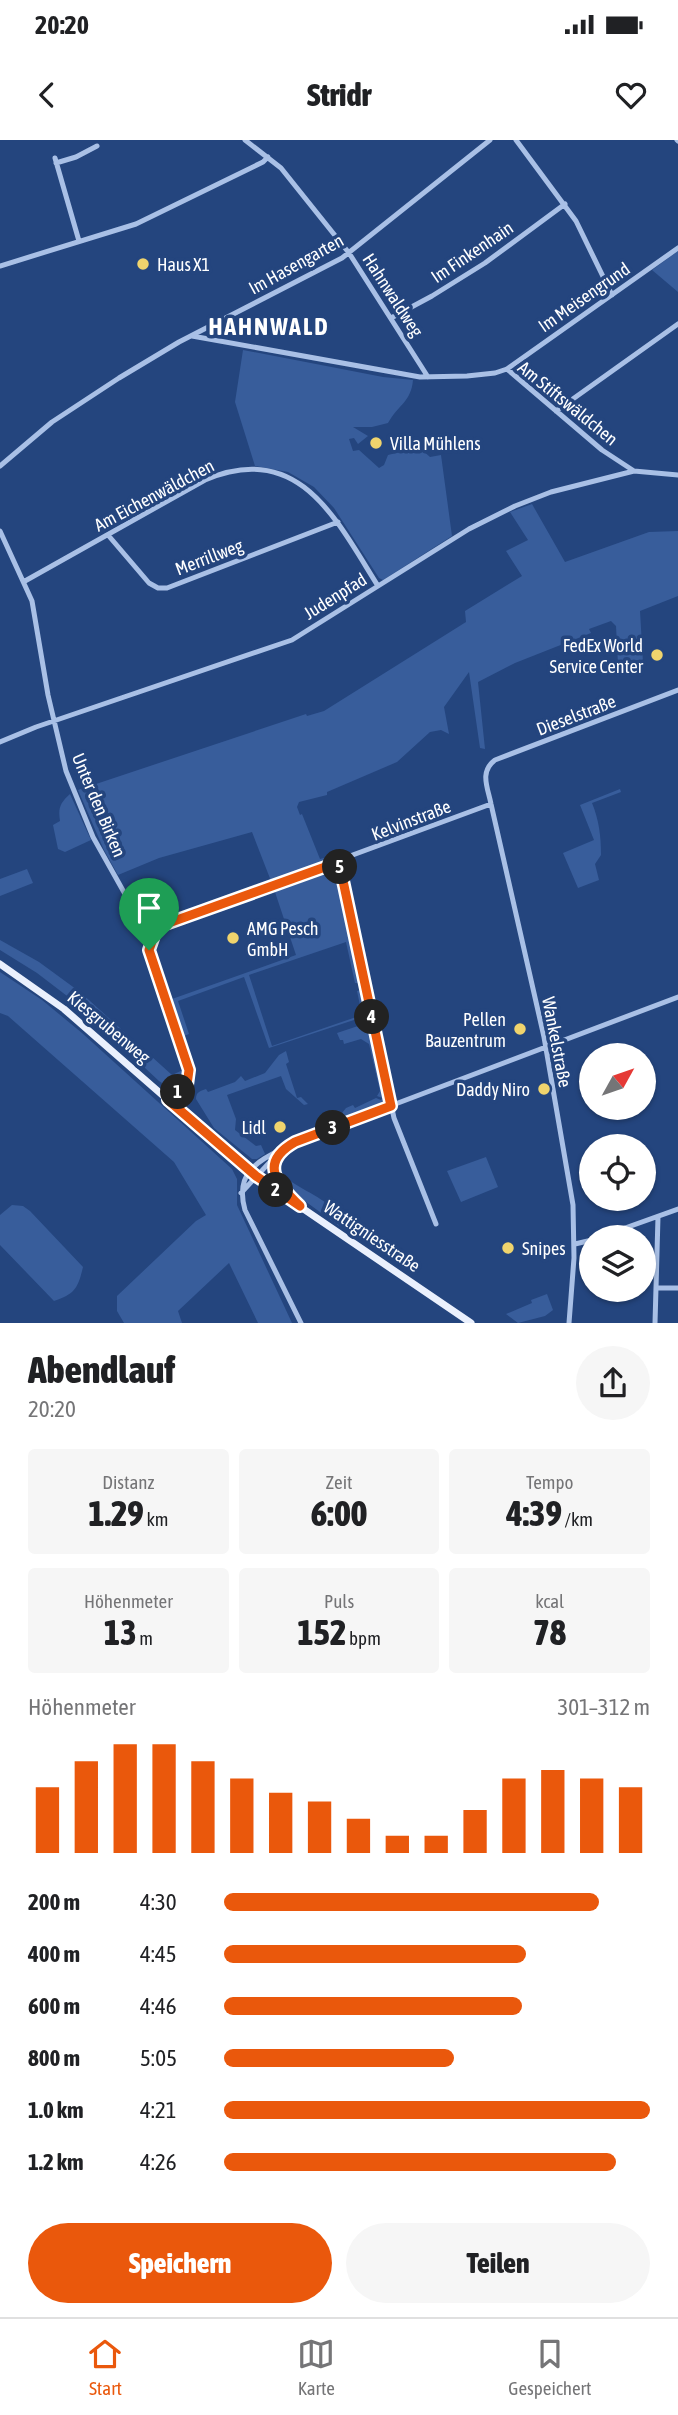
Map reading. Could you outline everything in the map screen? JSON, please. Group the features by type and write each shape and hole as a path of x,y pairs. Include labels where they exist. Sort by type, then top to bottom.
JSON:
{"main road":[{"name":"Kiesgrubenweg","path":"0,964 64,1009 252,1174"},
{"name":"Wattigniesstraße","path":"252,1174 471,1323"}],"street":[{"name":"Hahnwaldweg","path":"245,140 281,168 349,253 428,377"},
{"name":"Im Hasengarten","path":"0,466 61,415 190,336 349,253 491,140"},
{"path":"516,140 565,204 593,252 612,295"},
{"path":"79,242 55,161 76,157 97,146"},
{"path":"0,266 145,220 268,158"},
{"name":"Im Finkenhain","path":"391,318 485,263 565,204"},
{"name":"Im Meisengrund","path":"506,369 678,248"},
{"path":"556,411 678,324"},
{"name":"Am Stiftswäldchen","path":"190,336 420,377 467,376 506,369 602,450 634,471"},
{"name":"Am Eichenwäldchen","path":"24,582 205,480 237,470 268,472 294,480 318,497 338,522 379,586"},
{"name":"Judenpfad","path":"0,742 292,640 461,533 505,510 551,492 634,471 678,475"},
{"name":"Merrillweg","path":"108,535 149,583 158,588 167,588 338,522"},
{"name":"Unter den Birken","path":"0,531 35,613 61,754 93,837 130,903 149,950 189,1070 187,1085"},
{"name":"Dieselstraße","path":"486,769 495,761 678,690"},
{"name":"Wankelstraße","path":"486,769 485,776 545,1048 571,1189 575,1244 569,1323"},
{"name":"Kelvinstraße","path":"149,950 156,930 163,925 491,804"},
{"path":"339,862 391,1106 436,1224"},
{"path":"252,1174 272,1153 295,1142 678,997"},
{"path":"168,1100 187,1085"},
{"path":"176,1107 187,1090 187,1085"},
{"path":"282,1149 276,1157 243,1179 241,1193 244,1210 300,1323"},
{"path":"276,1157 274,1173 278,1182 300,1206"},
{"path":"635,1225 678,1209"},
{"path":"658,1217 656,1288 678,1289"},
{"path":"575,1244 579,1243"},
{"path":"655,1323 656,1302"}],"shaded area":[{"path":"678,251 678,292 652,270"},
{"path":"243,350 383,377 413,380 407,398 388,423 372,427 353,427 368,436 358,444 354,438 349,439 353,451 359,450 379,468 384,465 388,455 400,452 407,441 417,441 430,457 441,455 452,536 383,580 379,578 334,508 314,487 288,472 255,466 235,402"},
{"path":"532,504 565,562 649,532 678,531 678,596 640,611 643,663 618,664 616,626 611,621 589,629 591,633 515,663 478,682 485,749 480,748 469,672 444,707 449,734 441,730 430,732 397,762 327,792 327,795 299,802 297,807 320,859 332,856 335,859 271,881 252,832 159,858 118,875 78,790 306,714 307,716 324,711 466,622 465,611 522,576 506,551 528,540 510,512"},
{"path":"620,789 621,792 592,803 600,835 601,855 595,864 599,880 578,888 563,853 594,840 580,805"},
{"path":"70,794 91,840 65,852 58,849 53,825 60,821 60,806"},
{"path":"27,869 33,883 0,896 0,879"},
{"path":"326,874 336,879 359,983 355,983 346,942 249,975 272,1046 362,1015 357,991 361,990 366,1016 269,1048 244,977 178,1001 189,1034 184,1036 174,1019 172,999 296,955 275,892"},
{"path":"0,940 39,962 80,992 172,1075 185,1069 181,1084 169,1086 159,1081 71,999 0,950"},
{"path":"0,972 42,1000 82,1033 232,1169 237,1179 237,1205 292,1323 258,1323 229,1263 178,1311 182,1323 124,1323 117,1311 117,1296 196,1221 206,1215 174,1162 8,1016 0,1013"},
{"path":"361,1025 370,1029 385,1098 378,1106 343,1119 342,1113 346,1108 353,1105 355,1108 382,1098 377,1096 380,1091 369,1044 361,1039 344,1044 337,1033"},
{"path":"286,1051 289,1062 286,1064 297,1098 301,1097 308,1104 304,1105 286,1089 281,1076 227,1095 236,1119 235,1130 256,1146 261,1145 265,1154 252,1159 214,1128 196,1099 197,1095 206,1089 208,1092 235,1082 241,1076 245,1081 265,1073 279,1055"},
{"path":"486,1157 498,1187 461,1202 447,1171"},
{"path":"279,1172 329,1205 335,1210 335,1217 346,1226 352,1226 346,1228 339,1226 283,1185"},
{"path":"12,1205 23,1206 30,1211 83,1267 77,1285 67,1296 54,1301 0,1245 0,1215"},
{"path":"547,1294 553,1310 545,1316 518,1323 506,1314 532,1303 531,1300"}],"place":[{"name":"Haus X1","path":"143,264"},
{"name":"Villa Mühlens","path":"376,443"},
{"name":"FedEx World Service Center","path":"657,655"},
{"name":"AMG Pesch GmbH","path":"233,938"},
{"name":"Pellen Bauzentrum","path":"520,1029"},
{"name":"Daddy Niro","path":"544,1089"},
{"name":"Lidl","path":"280,1127"},
{"name":"Snipes","path":"508,1248"}],"district":[{"name":"HAHNWALD","path":"269,326"}],"route":[{"path":"339,862 391,1106 282,1149 276,1157 274,1176 300,1206 256,1176 168,1100 187,1085 189,1070 149,950 156,930 163,925 339,862"}]}
